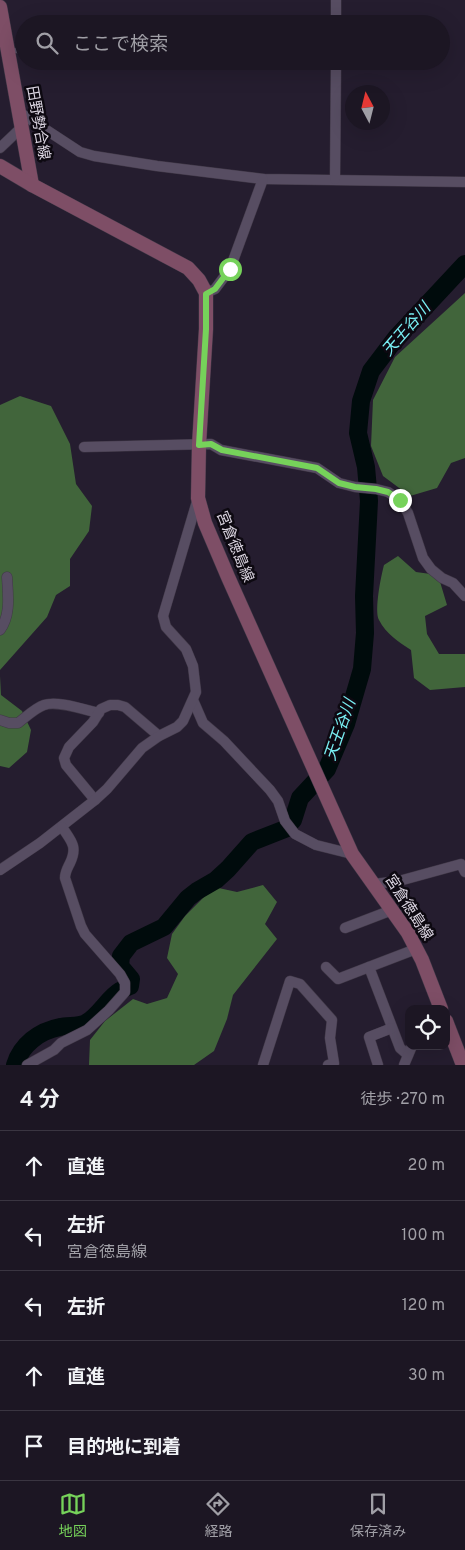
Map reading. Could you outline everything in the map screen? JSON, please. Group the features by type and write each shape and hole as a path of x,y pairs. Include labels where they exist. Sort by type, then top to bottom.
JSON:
{"main road":[{"name":"田野勢合線","path":"0,7 32,185"},
{"path":"0,166 188,268 199,280 206,294"},
{"name":"宮倉徳島線","path":"206,294 198,498 205,523 352,854 408,933 439,1005"},
{"path":"450,1034 463,1065"}],"street":[{"path":"336,0 336,15"},
{"path":"335,179 336,70"},
{"path":"19,112 80,152 157,166 263,179 465,182"},
{"path":"0,148 22,127"},
{"path":"206,294 215,289 230,269 263,179"},
{"path":"84,447 211,444 222,450 317,468 339,483 388,492 400,500 408,513 423,558 432,569 442,578 453,583 465,596"},
{"path":"0,870 62,827 107,789 142,748 159,736 177,727 183,721 196,692 193,666 186,649 166,627 163,616 198,498"},
{"path":"0,630 5,624 8,607 7,577"},
{"path":"193,700 203,723 224,741 270,790 278,801 287,824 294,834 316,845 352,854"},
{"path":"0,720 18,723 37,708 53,704 98,713"},
{"path":"95,800 66,765 64,758 69,747 93,722 105,706 118,705 125,707 159,736"},
{"path":"27,1065 54,1050 61,1043 87,1030 110,1010 125,992 125,983 120,974 85,934 81,926 65,878 65,871 74,851 74,845 62,827"},
{"path":"374,884 399,881 461,864 465,872"},
{"path":"345,928 392,910"},
{"path":"326,967 338,979 416,948"},
{"path":"369,968 400,1048 408,1056"},
{"path":"262,1065 290,981 300,984 332,1020 330,1038 334,1064 328,1065"},
{"path":"378,1065 368,1037 392,1028"}],"lane":[{"path":"8,50 15,50"}],"green space":[{"path":"465,293 465,458 451,463 437,488 410,496 383,476 371,446 373,400 395,357"},
{"path":"20,396 51,406 70,444 76,484 92,506 89,531 70,559 70,586 56,595 47,617 0,670 0,405"},
{"path":"398,556 416,572 438,575 447,605 425,616 427,634 439,654 465,654 465,687 430,690 414,678 411,650 389,634 379,620 377,609 384,565"},
{"path":"0,676 1,695 22,711 31,730 27,752 9,768 0,766"},
{"path":"263,885 277,902 265,924 277,939 233,995 227,1019 214,1051 194,1065 89,1065 90,1040 105,1021 133,999 147,1004 167,998 178,974 167,958 172,934 185,916 214,887 237,892"}],"waterway":[{"name":"天王谷川","path":"15,1065 26,1045 32,1040 52,1029 86,1023 116,994 130,986 131,979 120,966 121,956 131,943 164,927 188,898 216,880 252,842 285,829 293,820 300,798 327,769 346,724 362,669 369,501 366,467 358,433 361,401 371,371 396,338 465,264"}],"route":[{"path":"230,269 215,289 206,294 206,329 199,445 211,444 222,450 317,468 339,483 388,492 400,500"}]}
